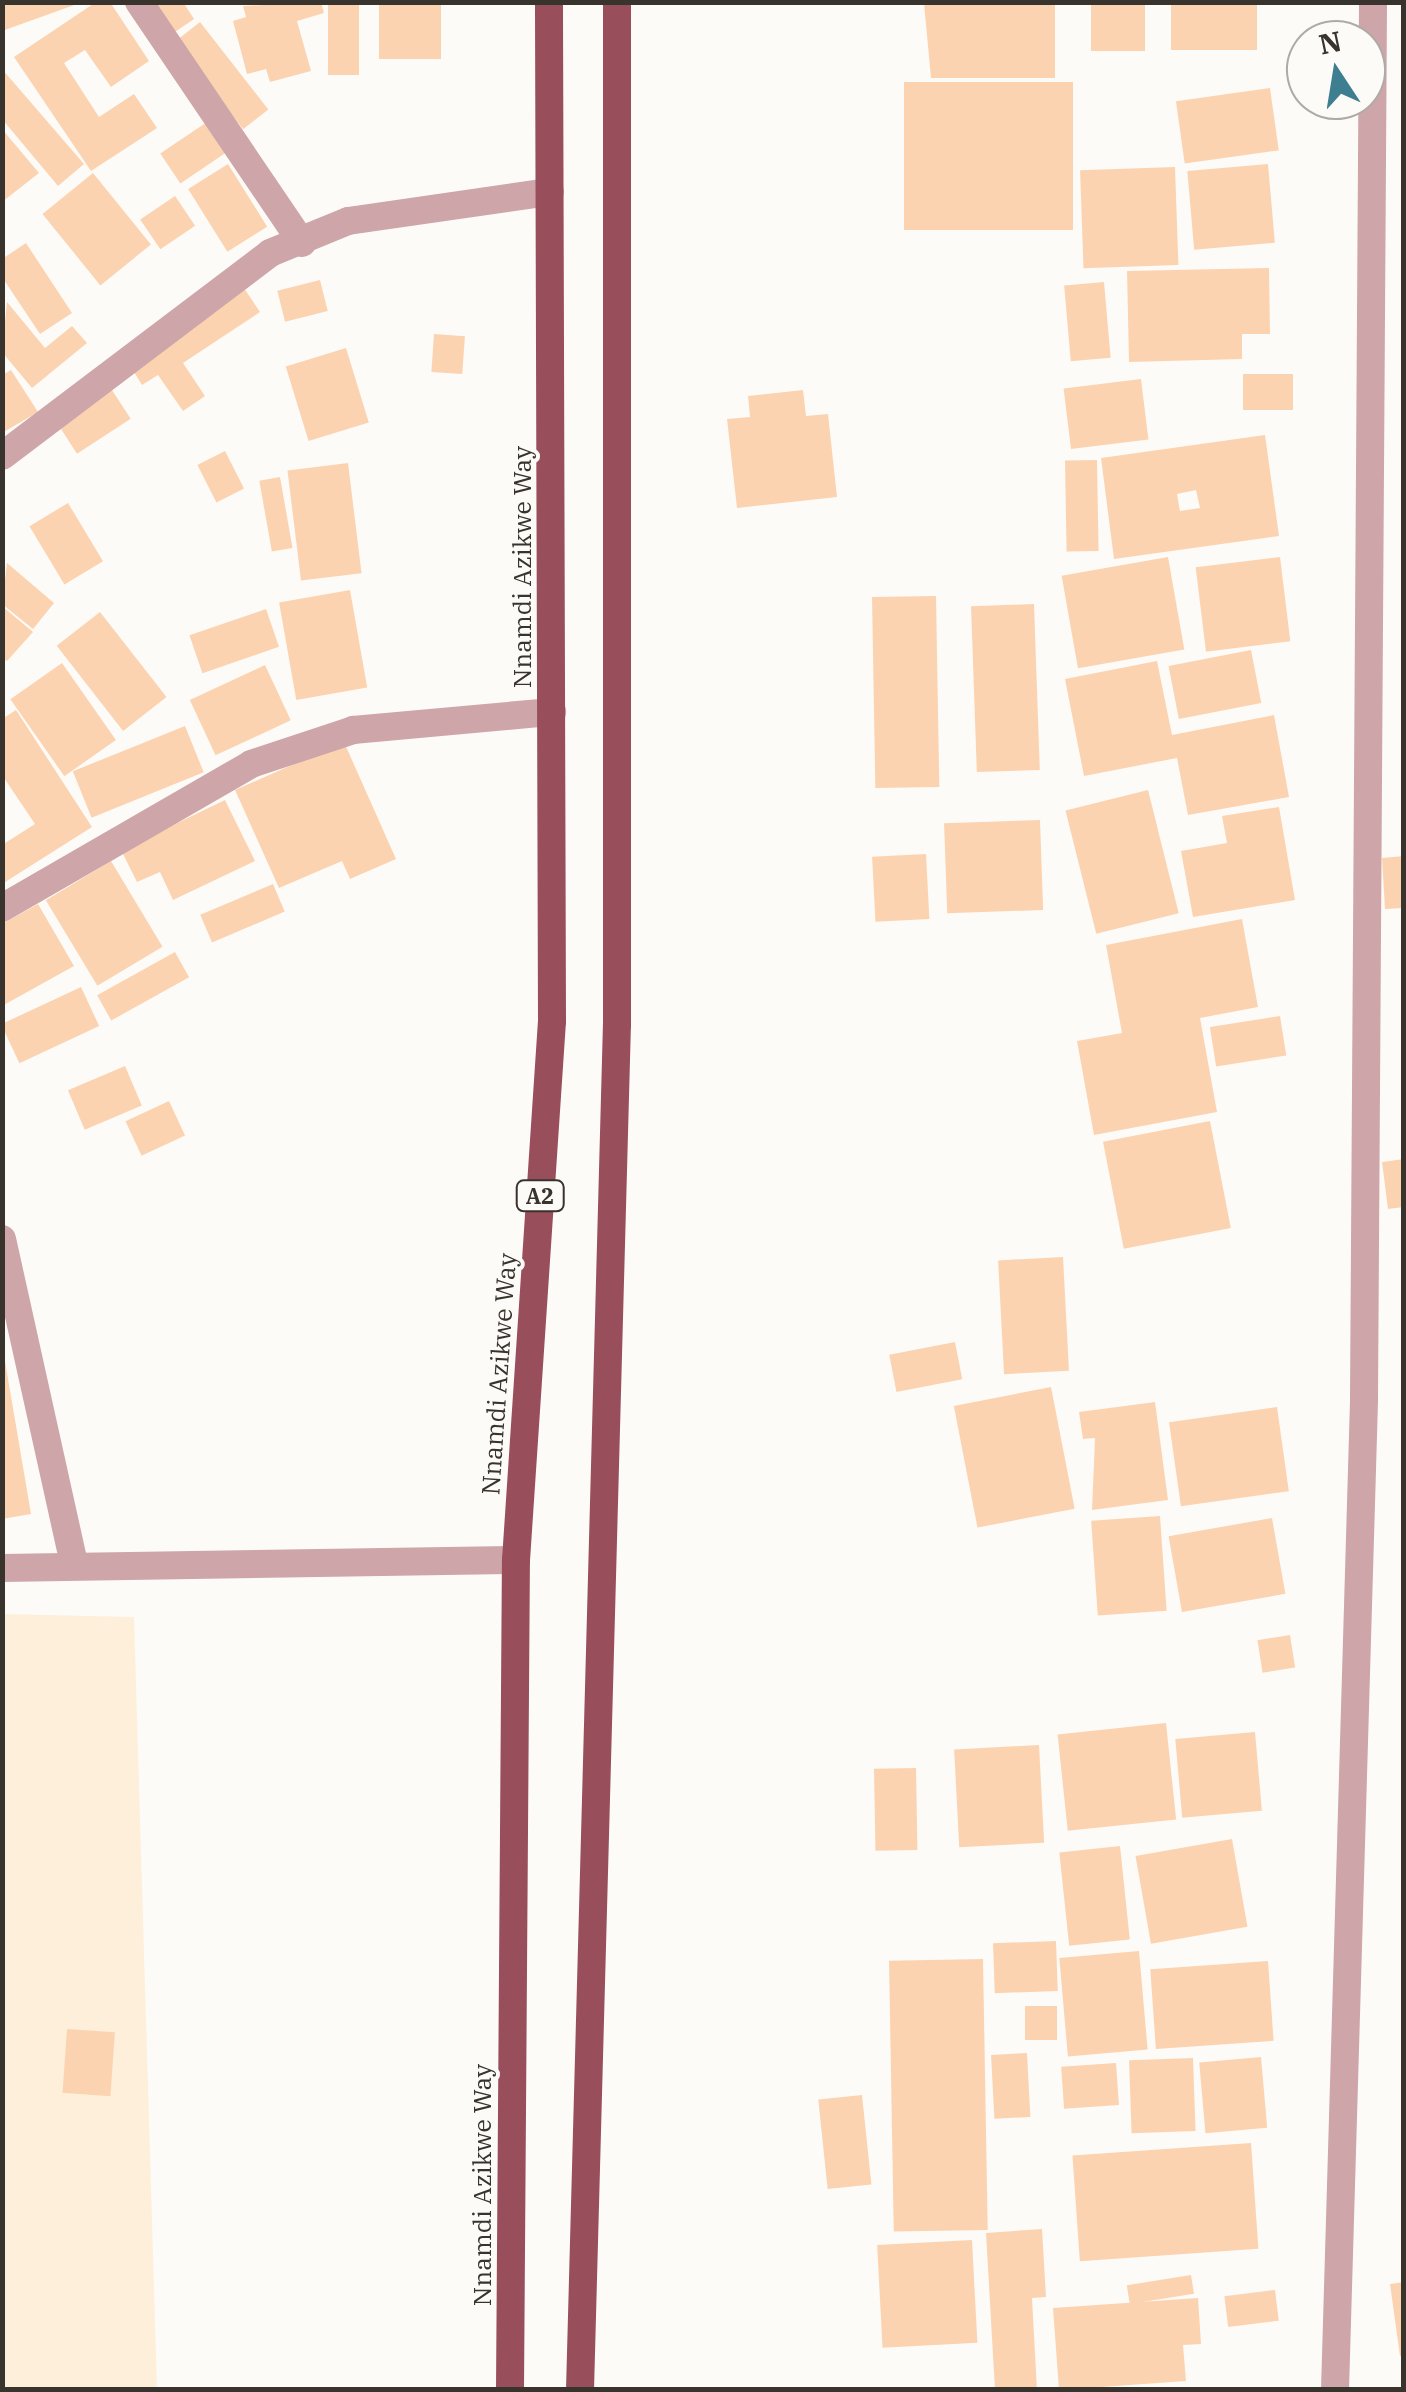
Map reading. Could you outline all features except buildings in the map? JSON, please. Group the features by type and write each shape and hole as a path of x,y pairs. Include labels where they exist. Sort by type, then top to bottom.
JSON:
{"highway":[{"name":"Nnamdi Azikwe Way","path":"510,2390 516,1560 552,1021 549,2"},
{"path":"580,2390 618,1026 617,2"}],"street":[{"path":"139,2 302,243"},
{"path":"1335,2390 1364,1399 1372,2"},
{"path":"2,456 270,253 348,221 550,192"},
{"path":"2,908 251,764 353,730 552,712"},
{"path":"2,1239 74,1564"},
{"path":"2,1568 516,1560"}],"shaded area":[{"path":"3,1614 134,1617 157,2389 3,2390"}]}
